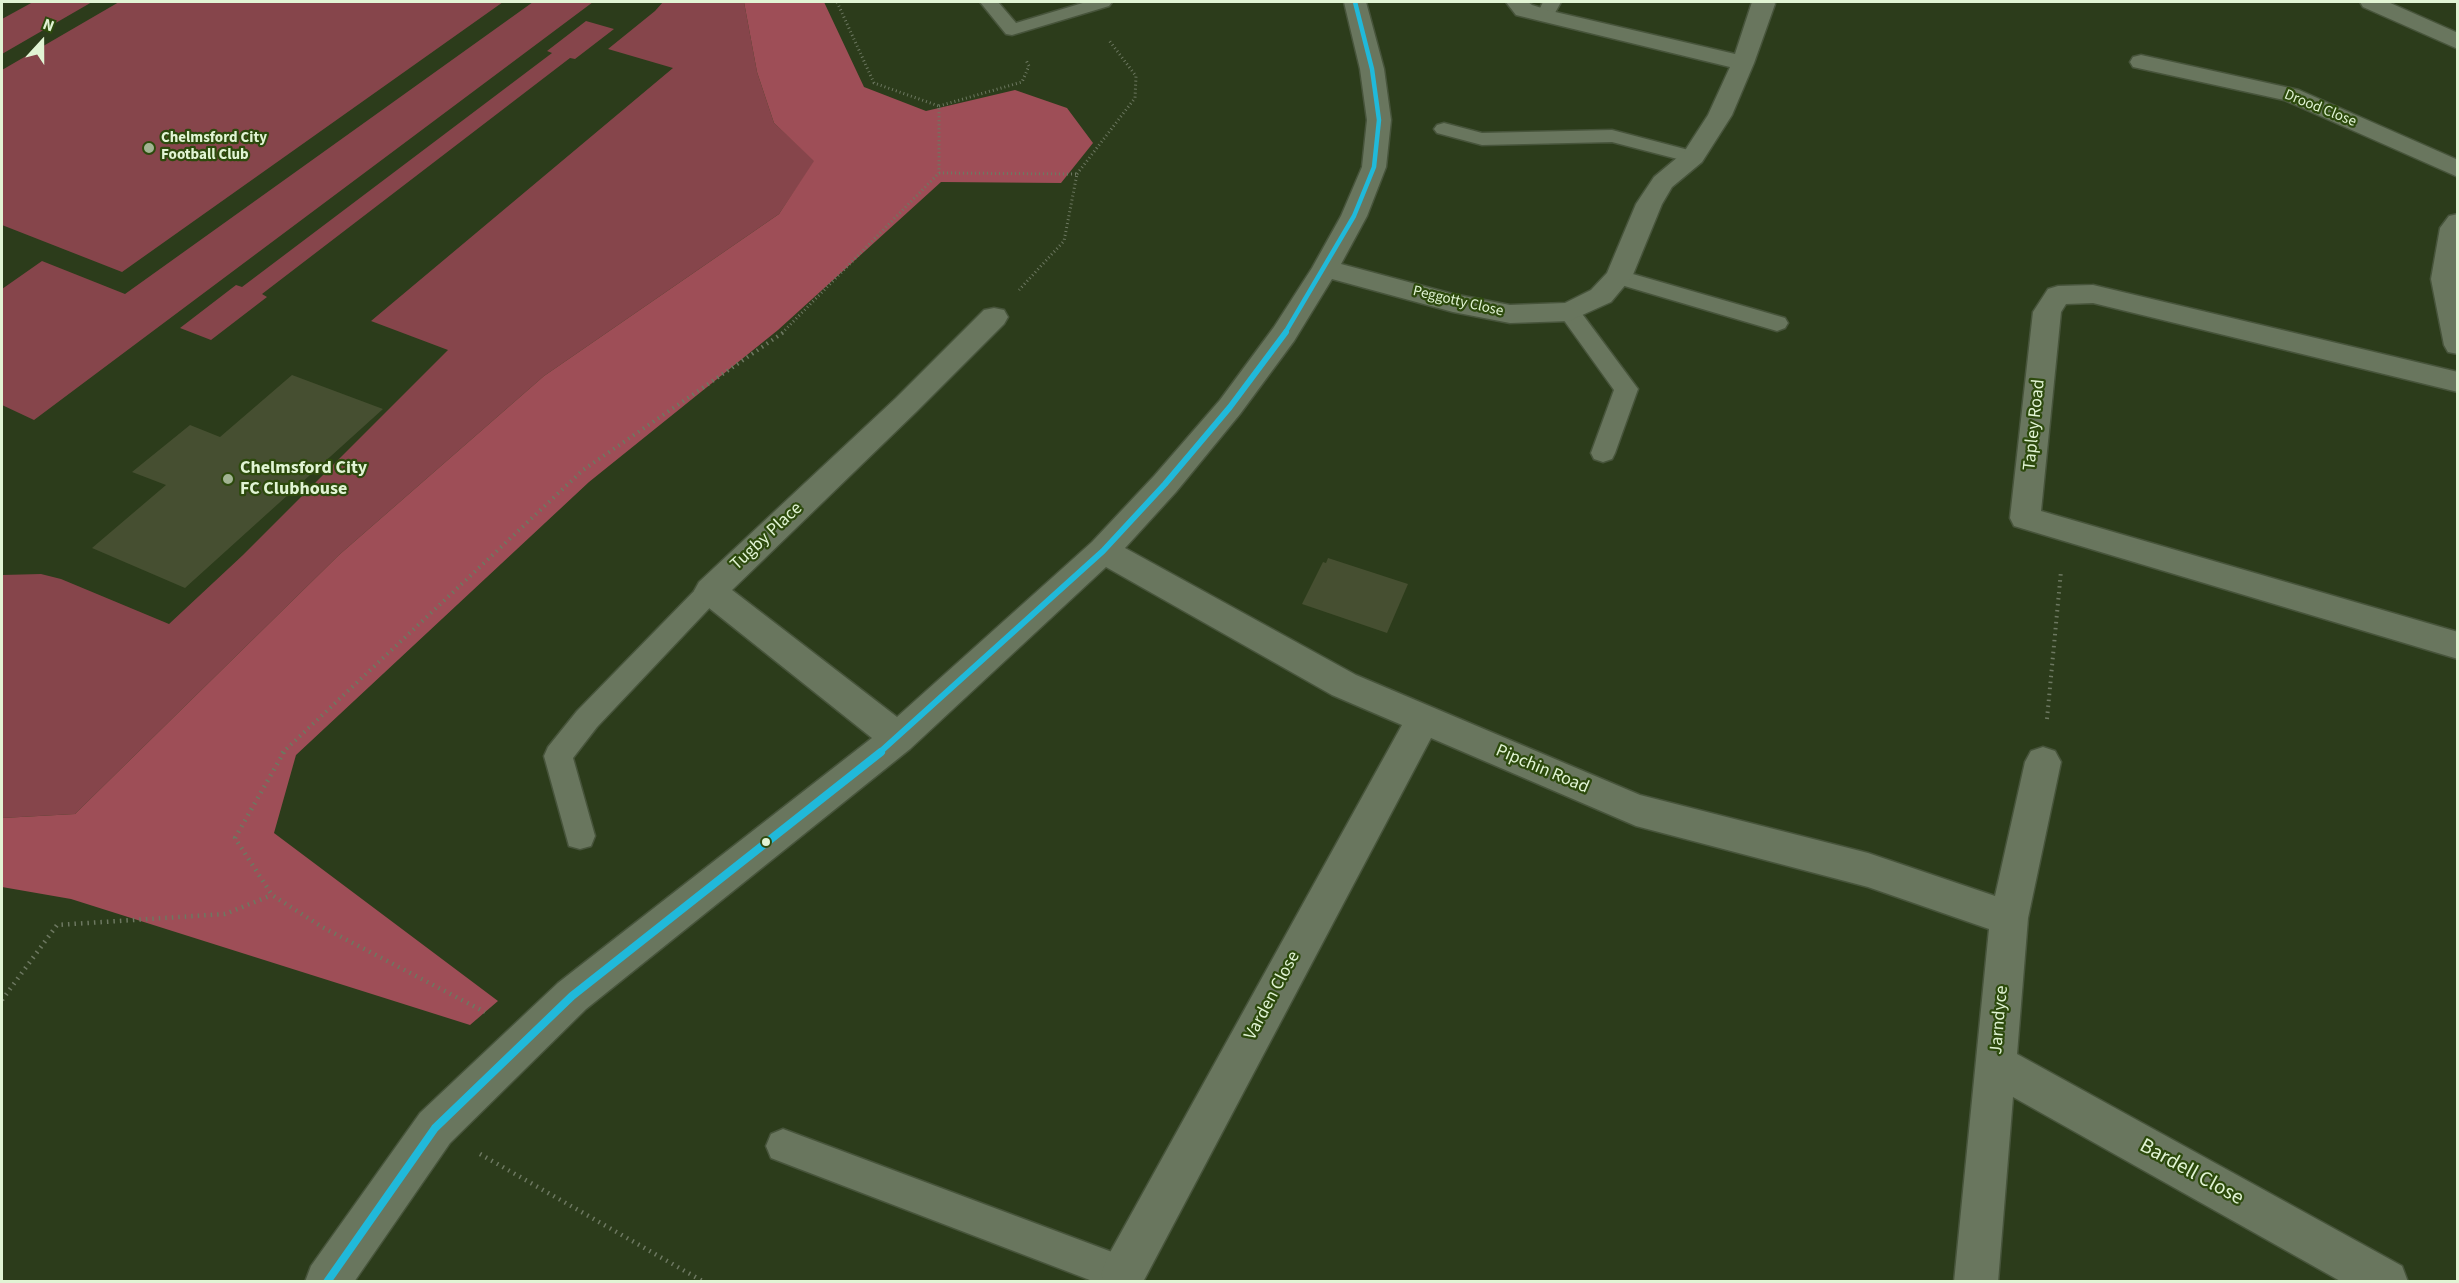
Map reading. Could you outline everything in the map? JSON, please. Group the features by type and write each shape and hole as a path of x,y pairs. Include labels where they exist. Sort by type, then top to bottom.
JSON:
{"street":[{"path":"327,1281 435,1128 530,1036 572,996 898,738 1102,551 1165,484 1230,407 1284,334 1325,268 1354,216 1374,167 1379,120 1372,69 1355,2"},
{"path":"1516,2 1524,10 1549,9 1743,63"},
{"name":"Peggotty Close","path":"1325,268 1454,303 1510,314 1569,312 1601,296 1619,278 1649,204 1663,182 1693,157 1720,115 1743,63 1764,4 1762,2"},
{"path":"2371,2 2457,42"},
{"name":"Drood Close","path":"2141,62 2291,94 2457,169"},
{"path":"2457,222 2453,228 2444,279 2457,345"},
{"name":"Tapley Road","path":"2457,382 2093,294 2058,295 2047,312 2025,518 2457,646"},
{"name":"Tugby Place","path":"710,591 906,405 994,317"},
{"name":"Pipchin Road","path":"1102,551 1344,684 1636,810 1868,870 2009,918"},
{"path":"710,591 898,738"},
{"name":"Varden Close","path":"1123,1274 1423,719"},
{"name":"Jarndyce","path":"1976,1281 2009,918 2043,762"},
{"name":"Bardell Close","path":"1996,1065 2386,1281"}],"lane":[{"path":"988,2 1012,30 1103,2"},
{"path":"1444,129 1482,139 1612,136 1693,157"},
{"path":"1619,278 1777,323"},
{"path":"1569,312 1626,389 1603,453"},
{"path":"580,836 558,756 587,719 710,591"},
{"path":"783,1146 1123,1274"}],"path":[{"path":"837,2 874,83 939,106 1022,82 1029,66 1012,30"},
{"path":"994,317 1064,241 1077,174 1135,98 1136,76 1116,48 1081,9"},
{"path":"530,1036 322,927 272,895 235,838 283,752 583,470 784,332 939,173 939,106"},
{"path":"939,173 1077,174"},
{"path":"2043,762 2066,531"},
{"path":"2,1000 57,925 225,914 272,895"},
{"path":"435,1128 704,1281"}],"shaded area":[{"path":"33,2 92,2 2,54 2,19"},
{"name":"Chelmsford City Football Club","path":"119,2 503,2 122,272 2,225 2,70"},
{"path":"533,2 593,2 34,420 2,405 2,289 42,261 125,294"},
{"path":"663,2 744,2 757,72 774,123 815,161 779,214 544,376 339,555 75,814 2,818 2,575 41,574 61,579 169,624 243,555 448,350 371,321 673,68 608,49"},
{"path":"744,2 824,2 864,87 926,111 1015,90 1067,108 1093,143 1061,183 941,182 778,330 589,482 296,755 274,833 498,1001 470,1025 71,899 2,887 2,818 75,814 339,555 544,376 779,214 814,161 774,123 757,72"},
{"path":"586,21 614,29 575,59 570,58 262,294 267,297 211,340 180,328 236,285 242,287 552,53 547,51"}],"building":[{"name":"Chelmsford City FC Clubhouse","path":"292,375 383,409 185,588 92,548 166,485 132,472 190,425 220,437"},
{"path":"1328,558 1408,584 1387,633 1302,604 1323,562 1326,563"}],"transit line":[{"path":"327,1282 435,1128 572,996 898,738 1103,551 1165,484 1230,407 1284,334 1325,268 1354,216 1374,167 1379,120 1372,69 1355,2"}],"place":[{"name":"Chelmsford City Football Club","path":"149,148"},
{"name":"Chelmsford City FC Clubhouse","path":"228,479"}]}
